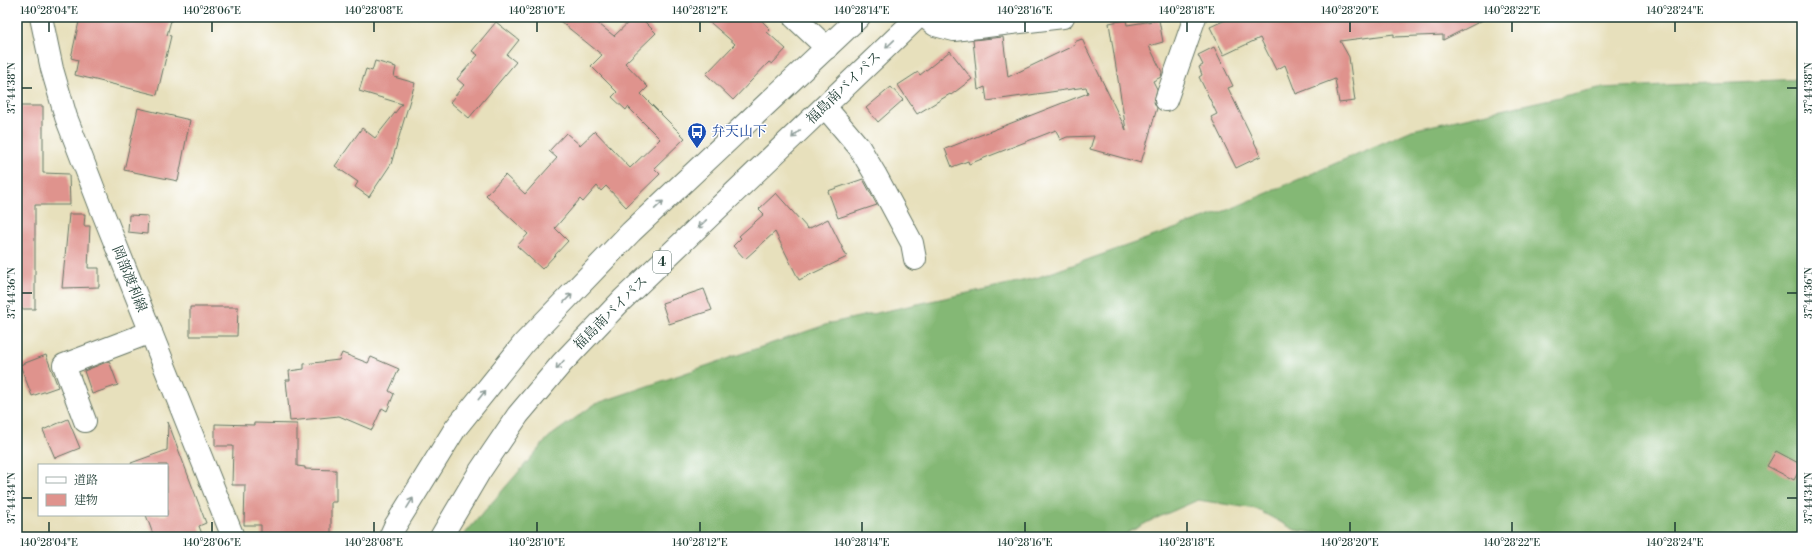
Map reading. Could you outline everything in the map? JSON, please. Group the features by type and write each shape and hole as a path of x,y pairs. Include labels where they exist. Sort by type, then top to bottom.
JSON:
{"main road":[{"name":"岡部渡利線","path":"41,17 52,69 66,117 233,537"},
{"path":"794,17 827,48"},
{"path":"390,537 395,526 455,429 524,343 631,232 859,17"},
{"name":"福島南バイパス","path":"441,537 480,471 518,415 562,363 622,300 918,17"},
{"path":"925,17 935,25 954,30 1063,17"},
{"path":"1166,100 1195,17"},
{"path":"825,107 859,147 912,243 916,259"},
{"path":"85,421 64,365 151,332"}],"green space":[{"path":"1802,79 1802,537 1343,537 1295,530 1256,509 1198,500 1150,521 1120,537 462,537 549,437 595,404 831,323 1036,278 1233,208 1412,130 1599,88"}],"building":[{"path":"80,17 172,17 167,35 171,36 157,95 75,75 78,60 71,58"},
{"path":"555,17 590,17 614,36 634,17 640,17 656,33 625,63 648,87 641,94 685,138 654,168 660,174 626,207 606,186 601,191 597,186 583,202 580,199 555,228 568,241 542,269 517,246 528,234 486,195 505,175 525,194 557,158 549,151 566,133 580,145 595,131 630,168 660,139 628,107 626,110 612,97 617,92 591,66 602,55"},
{"path":"704,17 758,17 770,29 767,32 786,49 772,64 769,62 733,100 706,74 735,44"},
{"path":"1232,17 1489,17 1443,40 1443,35 1394,37 1394,34 1340,41 1349,57 1355,101 1339,103 1335,79 1296,94 1285,65 1276,70 1260,38 1224,55 1210,27"},
{"path":"1126,20 1127,25 1159,20 1163,42 1149,46 1162,72 1161,77 1153,81 1157,89 1154,102 1157,108 1141,163 1090,149 1094,136 1067,137 1060,140 1056,130 969,164 968,161 952,167 945,149 1088,93 1086,87 987,101 985,87 978,90 973,40 1003,37 1008,77 1075,45 1074,42 1082,39 1126,130 1109,23"},
{"path":"496,22 519,40 507,55 516,62 469,118 450,102 464,85 457,79 478,55 472,51"},
{"path":"1214,47 1233,86 1228,88 1261,156 1236,168 1211,117 1217,114 1199,77 1202,75 1199,67 1203,65 1198,55"},
{"path":"950,51 972,79 951,95 950,94 917,114 898,85 918,72 920,75"},
{"path":"375,61 396,67 394,77 415,83 391,164 369,197 355,187 358,182 335,166 362,128 375,138 402,104 359,91 366,69 372,71"},
{"path":"891,87 903,100 878,122 866,108"},
{"path":"18,106 43,106 43,173 69,174 70,205 35,205 35,309 17,309"},
{"path":"138,108 190,120 178,181 124,170"},
{"path":"863,179 877,205 838,218 828,191"},
{"path":"776,193 808,229 828,219 847,257 799,280 775,232 745,259 733,246 741,238 739,236 764,214 759,209"},
{"path":"69,214 85,214 84,226 90,226 88,268 99,268 99,287 62,288"},
{"path":"129,215 148,216 147,234 128,232"},
{"path":"704,289 712,310 669,324 662,303"},
{"path":"190,307 238,307 237,336 190,336"},
{"path":"342,353 368,363 371,357 399,369 389,391 394,394 387,411 382,408 372,430 339,416 290,421 286,380 290,380 289,371 304,369 304,364 339,360"},
{"path":"46,355 58,387 32,396 20,365"},
{"path":"109,361 118,385 92,394 84,371"},
{"path":"68,419 80,448 55,458 43,430"},
{"path":"168,422 206,523 199,526 203,537 154,537 146,516 168,516 168,464 131,463 167,450"},
{"path":"254,423 297,424 297,466 305,467 305,469 336,470 336,502 331,502 331,537 261,537 261,525 244,525 245,485 232,485 233,446 215,446 215,424 254,425"},
{"path":"1776,451 1802,465 1794,480 1767,466"}],"place":[{"name":"弁天山下","path":"697,149"}]}
